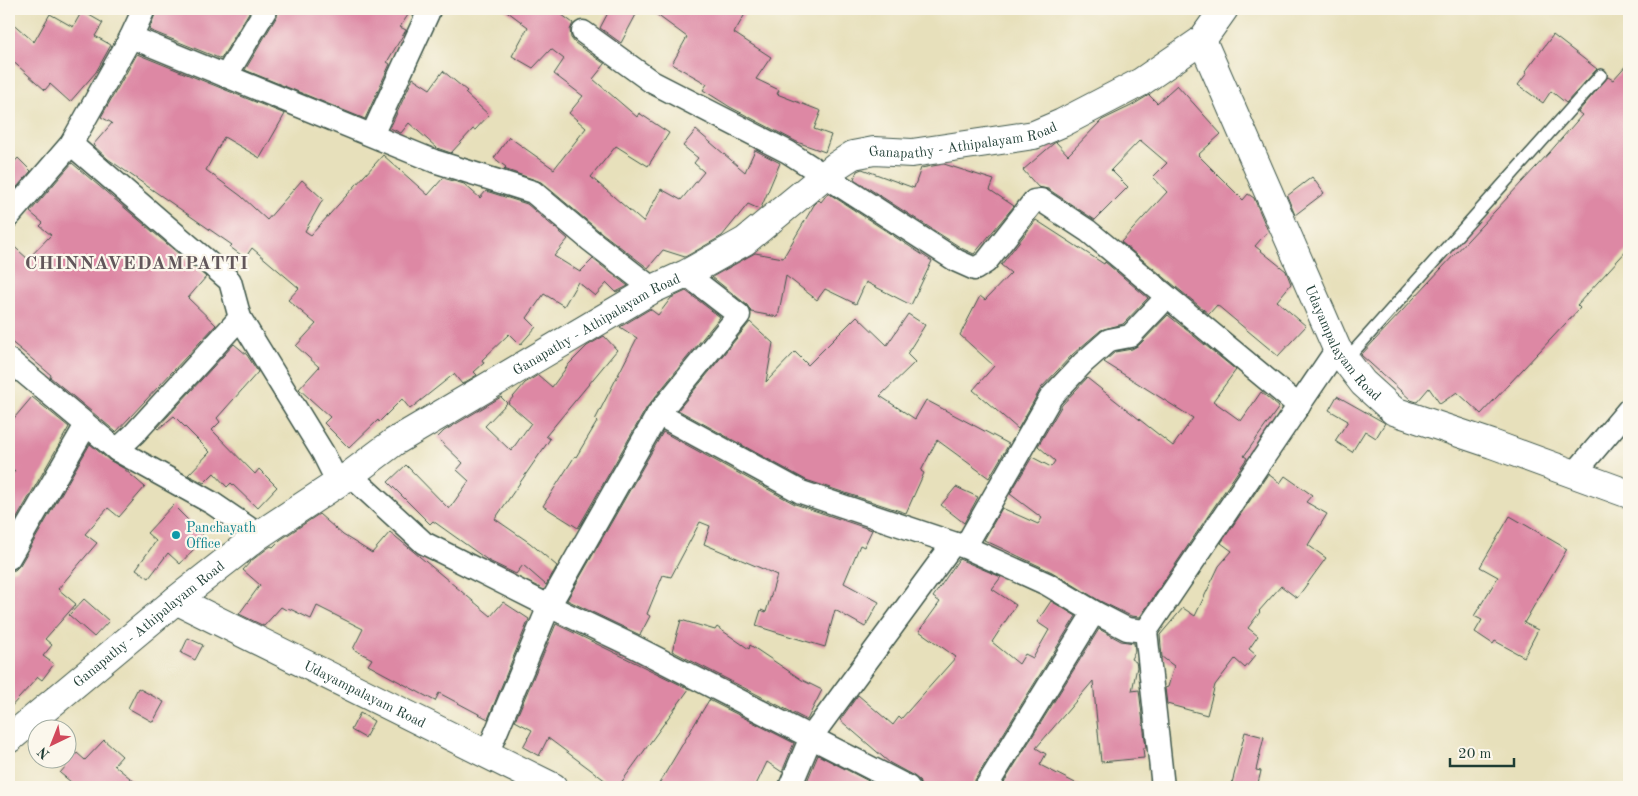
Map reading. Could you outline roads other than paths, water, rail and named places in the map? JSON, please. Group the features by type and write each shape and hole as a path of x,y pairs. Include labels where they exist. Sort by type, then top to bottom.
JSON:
{"main road":[{"name":"Ganapathy - Athipalayam Road","path":"9,739 176,600 259,535 344,479 394,442 653,289 686,274 745,242 853,155 874,151 912,153 1034,134 1062,123 1141,82 1202,40 1224,9"},
{"name":"Udayampalayam Road","path":"1202,40 1341,354 1363,383 1394,411 1575,473 1629,494"},
{"name":"Udayampalayam Road","path":"176,600 553,787"}],"street":[{"path":"9,216 71,144 131,37 144,9"},
{"path":"226,76 266,9"},
{"path":"372,135 428,13"},
{"path":"583,32 652,82 788,152 975,270 986,262 1034,201 1041,200 1088,231 1299,406"},
{"path":"131,37 434,161 533,192 653,289"},
{"path":"71,144 230,281 240,318 323,453 344,479 424,542 549,606 633,646 908,787"},
{"path":"487,754 549,606 658,414 739,315 686,274"},
{"path":"790,787 811,737 959,545 1051,397 1083,363 1109,340 1130,336 1167,297"},
{"path":"117,450 134,434 240,318"},
{"path":"1163,787 1146,632 1299,406 1341,354"},
{"path":"9,360 117,450 212,503 259,535"},
{"path":"1575,473 1629,409"},
{"path":"658,414 801,492 959,545 1047,584 1127,629 1146,632"},
{"path":"9,558 86,425"},
{"path":"986,787 1094,612"}],"lane":[{"path":"1341,354 1601,75"}],"place":[{"name":"Panchayath Office","path":"176,535"}],"district":[{"name":"CHINNAVEDAMPATTI","path":"137,262"}]}
